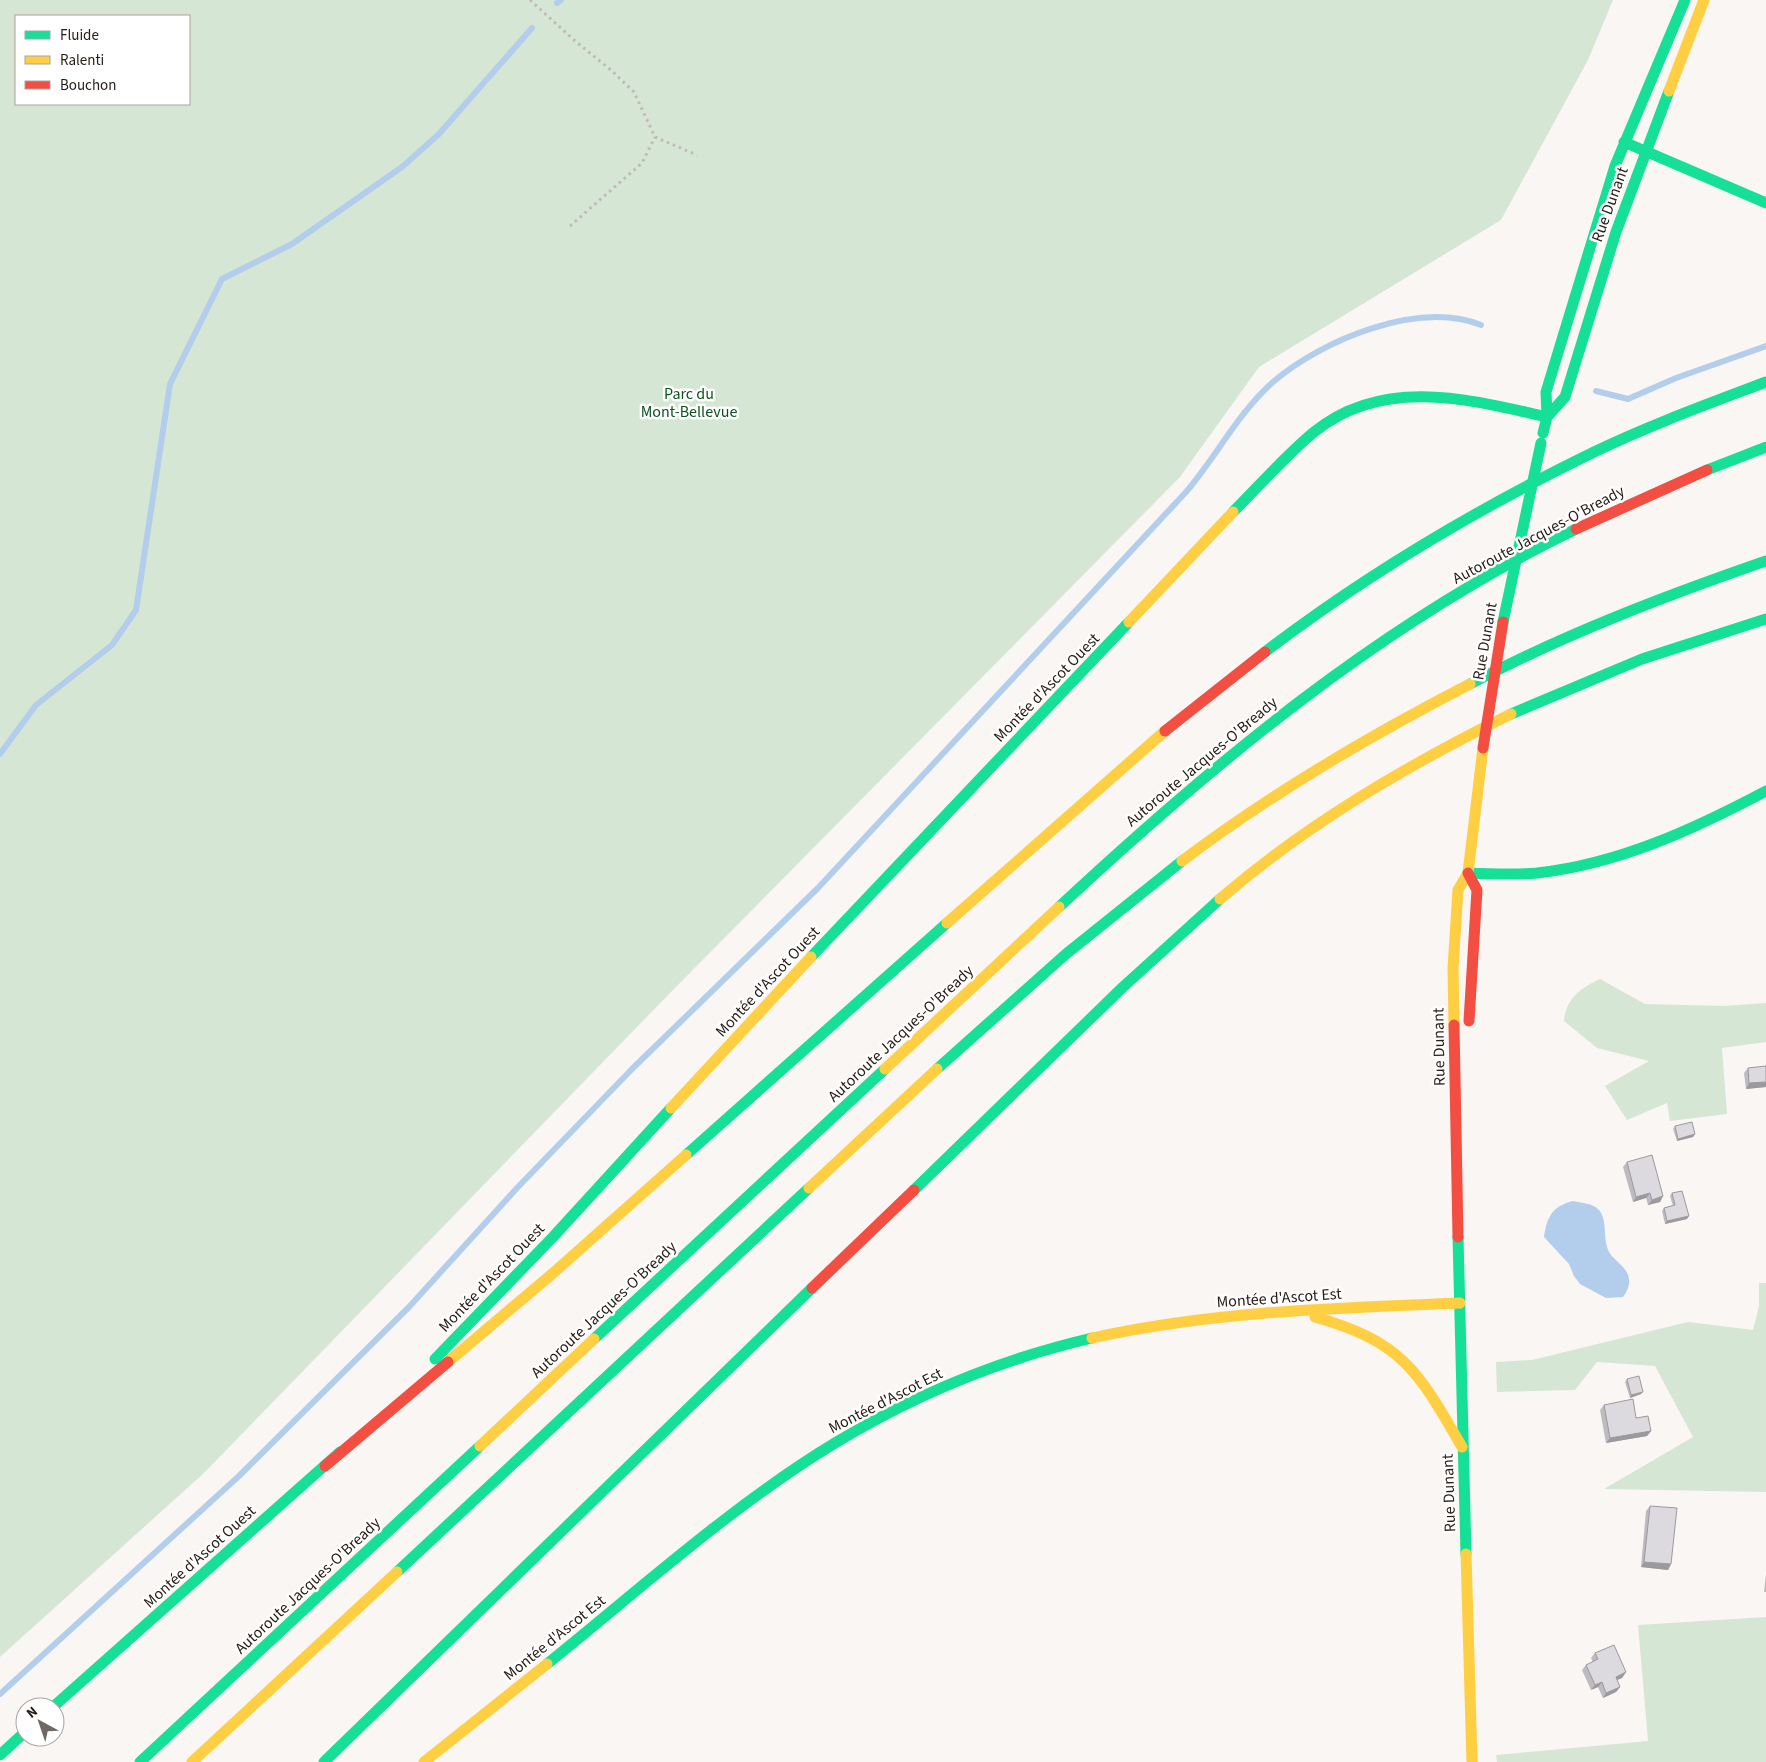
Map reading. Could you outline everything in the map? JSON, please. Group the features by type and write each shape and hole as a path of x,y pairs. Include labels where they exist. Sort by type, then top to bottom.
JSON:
{"main road":[{"name":"Rue Dunant","path":"1472,1762 1463,1449 1453,968 1458,890 1468,873 1480,769 1505,610 1547,417 1546,392 1600,211 1624,142 1685,0"},
{"name":"Rue Dunant","path":"1547,417 1565,397 1607,259 1645,151 1704,0"},
{"path":"1624,142 1766,203"},
{"path":"325,1466 552,1274 1138,754 1204,698 1282,637 1395,561 1506,497 1616,442 1706,404 1766,382"},
{"name":"Montée d'Ascot Ouest","path":"65,1697 325,1466 434,1360 509,1283 753,1018 1272,472 1312,433 1330,420 1359,406 1405,395 1452,396 1547,417"},
{"name":"Autoroute Jacques-O'Bready","path":"140,1762 1088,880 1234,751 1361,656 1464,590 1610,513 1689,477 1766,446"},
{"path":"192,1762 995,1016 1066,953 1159,878 1224,831 1323,766 1458,690 1602,622 1766,561"},
{"path":"324,1762 1123,987 1188,927 1250,874 1303,834 1352,801 1465,738 1529,707 1618,670 1696,641 1766,619"},
{"path":"1468,873 1537,873 1570,868 1604,859 1682,832 1766,791"},
{"name":"Rue Dunant","path":"1468,873 1477,890 1468,1036"},
{"name":"Rue Dunant","path":"1458,1224 1467,1065"},
{"name":"Montée d'Ascot Est","path":"424,1762 751,1501 815,1456 888,1414 938,1389 986,1370 1078,1342 1131,1330 1193,1320 1370,1306 1460,1303"},
{"path":"1289,1313 1354,1327 1396,1352 1421,1379 1463,1449"},
{"path":"0,1755 15,1741"}],"path":[{"path":"530,0 634,92 655,138 697,154"},
{"path":"570,226 642,163 655,138"}],"green space":[{"name":"Parc du Mont-Bellevue","path":"0,0 1613,0 1588,60 1501,220 1259,367 1180,477 669,994 204,1473 0,1657"},
{"path":"1600,979 1645,1004 1724,1006 1766,1003 1766,1042 1722,1048 1727,1114 1670,1121 1667,1103 1627,1120 1605,1086 1649,1061 1597,1048 1564,1021 1565,1013 1571,1000 1581,990"},
{"path":"1759,1283 1766,1283 1766,1492 1604,1489 1693,1437 1655,1366 1597,1362 1575,1390 1497,1392 1496,1362 1532,1360 1688,1322 1753,1330 1759,1306"},
{"path":"1766,1617 1766,1762 1497,1762 1496,1755 1648,1741 1638,1625"}],"water":[{"path":"1573,1201 1594,1206 1602,1215 1608,1250 1628,1275 1629,1286 1623,1297 1606,1298 1580,1284 1569,1264 1544,1237 1547,1223 1552,1213 1560,1206"}],"building":[{"path":"1766,1066 1766,1082 1749,1083 1748,1068"},
{"path":"1692,1122 1695,1134 1678,1139 1675,1126"},
{"path":"1652,1155 1663,1196 1652,1200 1650,1193 1636,1197 1627,1162"},
{"path":"1682,1191 1689,1216 1667,1221 1664,1208 1675,1205 1672,1193"},
{"path":"1639,1376 1643,1392 1631,1395 1627,1379"},
{"path":"1633,1399 1636,1418 1648,1416 1651,1431 1610,1438 1604,1405"},
{"path":"1650,1506 1677,1508 1671,1564 1644,1562"},
{"path":"1614,1645 1626,1672 1616,1677 1620,1687 1606,1693 1602,1682 1595,1685 1586,1665 1598,1659 1595,1653"}],"waterway":[{"path":"557,3 561,0"},
{"path":"0,754 36,705 112,645 136,610 170,384 222,279 292,244 402,167 439,134 532,28"},
{"path":"0,1694 239,1476 409,1307 517,1188 632,1069 818,888 1186,492 1260,394 1293,366 1344,339 1372,328 1400,321 1429,317 1456,319 1481,325"},
{"path":"1596,391 1628,399 1676,378 1766,346"}],"traffic: fast":[{"path":"1543,433 1547,417 1546,392 1615,166 1685,0"},
{"path":"1547,417 1565,397 1616,232 1669,91"},
{"path":"1624,142 1766,203"},
{"path":"1265,652 1384,569 1508,496 1615,442 1766,382"},
{"path":"1233,512 1314,432 1341,415 1369,404 1397,398 1457,399 1547,417"},
{"path":"1503,622 1541,443"},
{"path":"1707,470 1766,447"},
{"path":"1059,907 1179,800 1240,748 1304,698 1369,651 1435,607 1505,566 1576,529"},
{"path":"1470,684 1579,632 1690,588 1766,561"},
{"path":"1511,714 1642,659 1766,619"},
{"path":"811,957 1129,622"},
{"path":"1468,873 1537,873 1597,862 1627,853 1684,831 1766,791"},
{"path":"937,1069 1066,954 1182,861"},
{"path":"914,1190 1123,987 1220,899"},
{"path":"686,1155 947,923"},
{"path":"594,1339 885,1069"},
{"path":"435,1359 553,1237 671,1108"},
{"path":"397,1572 809,1188"},
{"path":"1458,1237 1466,1554"},
{"path":"324,1762 812,1288"},
{"path":"547,1664 724,1520 797,1467 835,1443 896,1409 959,1380 1025,1357 1092,1338"},
{"path":"140,1762 480,1446"},
{"path":"64,1697 340,1452"},
{"path":"0,1755 15,1741"}],"traffic: slow":[{"path":"1669,91 1704,0"},
{"path":"1129,622 1233,512"},
{"path":"1182,861 1251,812 1322,766 1470,684"},
{"path":"1220,899 1288,845 1360,797 1434,754 1511,714"},
{"path":"947,923 1165,731"},
{"path":"1454,1025 1453,968 1458,890 1468,873 1483,748"},
{"path":"885,1069 1059,907"},
{"path":"671,1108 811,957"},
{"path":"809,1188 937,1069"},
{"path":"448,1362 552,1274 686,1155"},
{"path":"1092,1338 1138,1329 1229,1316 1321,1309 1460,1303"},
{"path":"1315,1317 1369,1337 1389,1349 1405,1363 1433,1398 1462,1447"},
{"path":"480,1446 594,1339"},
{"path":"1466,1554 1472,1762"},
{"path":"192,1762 397,1572"},
{"path":"424,1762 547,1664"}],"traffic: jam":[{"path":"1576,529 1707,470"},
{"path":"1483,748 1503,622"},
{"path":"1165,731 1265,652"},
{"path":"1468,873 1477,890 1469,1021"},
{"path":"1454,1025 1458,1237"},
{"path":"812,1288 914,1190"},
{"path":"325,1466 448,1362"}]}
